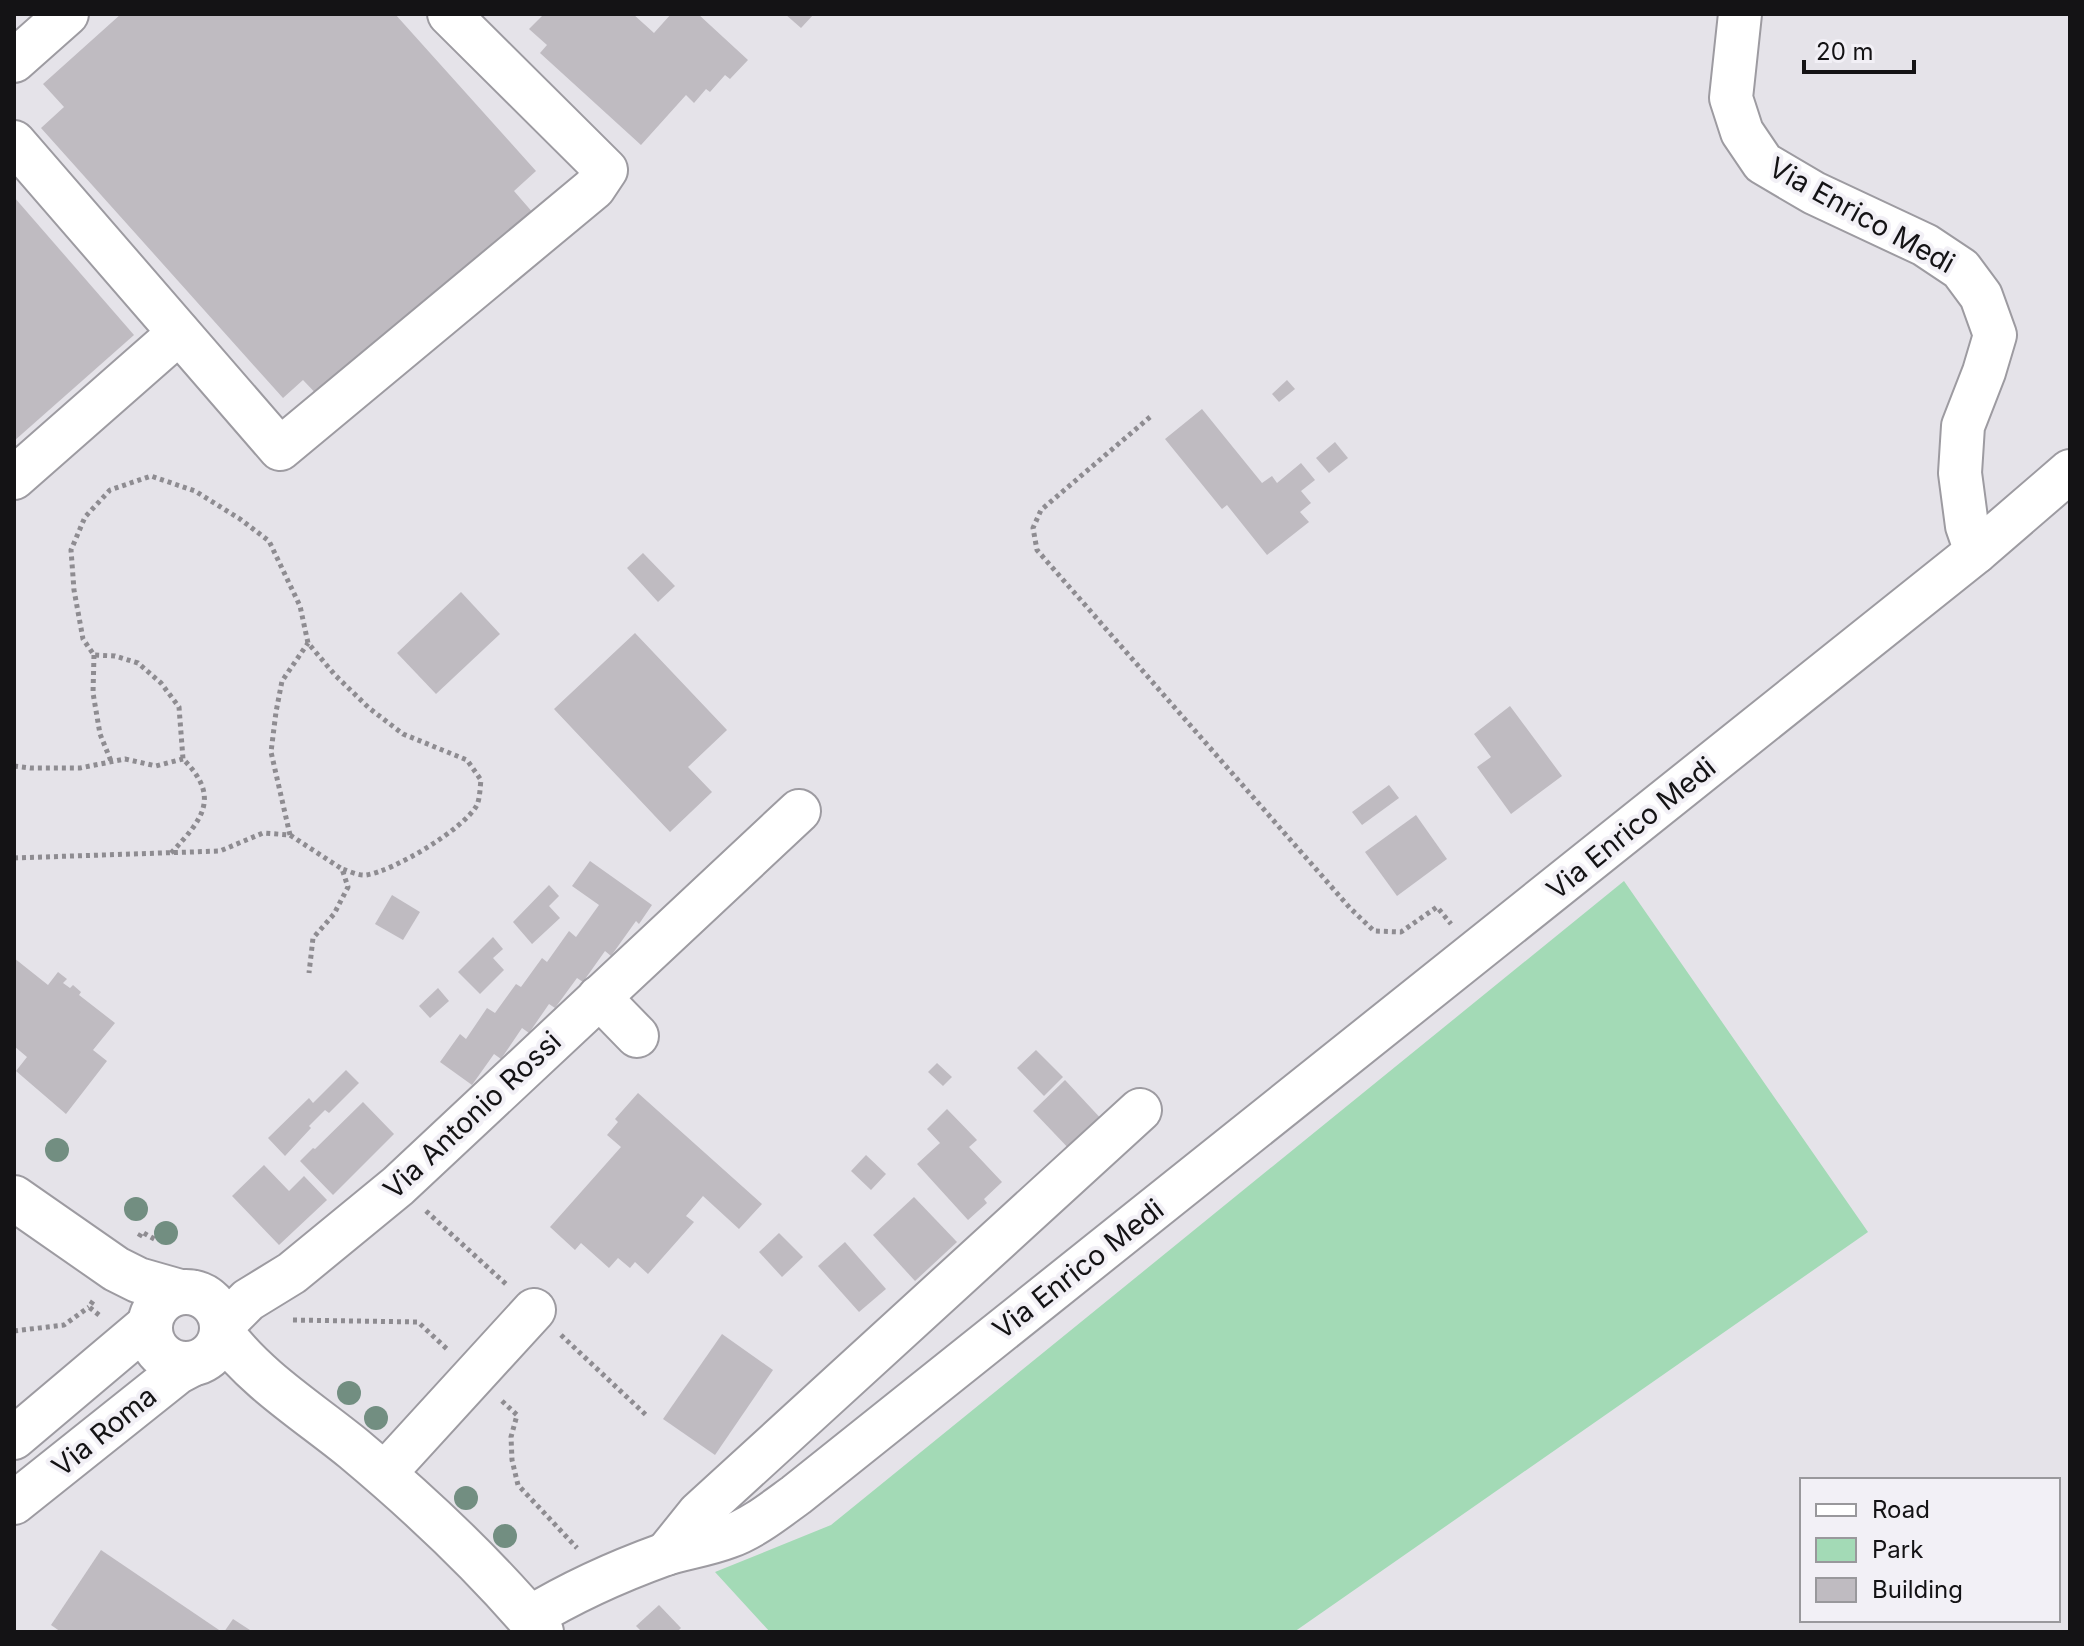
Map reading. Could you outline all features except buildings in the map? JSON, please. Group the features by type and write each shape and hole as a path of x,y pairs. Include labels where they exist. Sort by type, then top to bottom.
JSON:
{"main road":[{"path":"14,1198 98,1297 138,1280 198,1323 227,1361 262,1376 384,1474 482,1567 535,1625"}],"street":[{"path":"14,61 67,14"},
{"path":"14,142 280,449 594,188 606,170 449,14"},
{"name":"Via Enrico Medi","path":"1740,14 1731,98 1742,132 1763,163 1814,193 1925,245 1961,269 1981,296 1995,335 1963,426 1960,473 1967,526 1976,552"},
{"path":"14,478 179,333"},
{"name":"Via Enrico Medi","path":"535,1625 560,1599 603,1578 666,1554 727,1538 755,1525 796,1495 1976,552 2070,471"},
{"name":"Via Antonio Rossi","path":"198,1323 292,1273 398,1186 799,811"},
{"path":"599,997 637,1036"},
{"path":"666,1554 699,1513 1140,1110"},
{"path":"384,1474 534,1310"},
{"name":"Via Roma","path":"14,1438 198,1323"},
{"name":"Via Roma","path":"14,1503 177,1373 198,1323"}],"path":[{"path":"1150,417 1041,510 1033,528 1037,550 1350,908 1374,931 1401,932 1437,907 1474,954"},
{"path":"14,858 220,851 263,833 290,835 342,869 364,876 401,862 460,825 478,804 481,780 467,760 403,734 369,708 335,675 308,643 300,606 269,541 195,491 151,476 110,490 85,517 71,550 83,639 94,655 93,693 100,734 111,761"},
{"path":"290,835 271,752 282,681 308,643"},
{"path":"94,655 115,656 138,663 161,683 179,707 183,759 196,772 205,792 201,815 193,830 171,853"},
{"path":"14,766 80,768 125,759 156,766 183,759"},
{"path":"309,973 313,938 334,914 348,887 342,869"},
{"path":"14,1331 64,1325 98,1297"}],"green space":[{"path":"1624,881 1868,1232 1294,1632 770,1632 715,1572 831,1525"}]}
